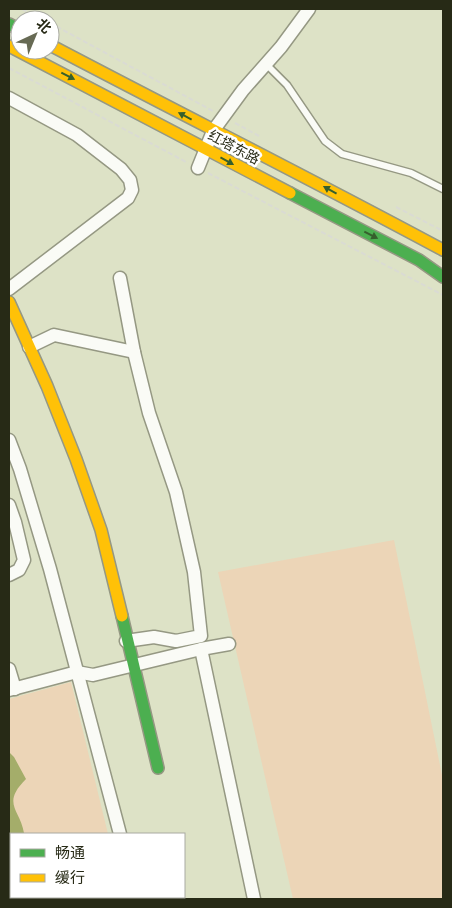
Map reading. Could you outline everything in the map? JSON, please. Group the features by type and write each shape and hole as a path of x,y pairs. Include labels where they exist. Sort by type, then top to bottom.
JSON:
{"main road":[{"name":"红塔东路","path":"9,46 419,260 443,277"},
{"name":"红塔东路","path":"60,50 213,131 305,176 441,247"},
{"path":"9,302 76,459 100,530 158,768"}],"street":[{"path":"198,168 213,131 243,90 287,41 310,9"},
{"path":"9,98 77,135 121,169 130,180 132,190 128,198 9,289"},
{"path":"120,278 134,352 150,413 176,492 194,572 202,636 176,641 154,637 126,641"},
{"path":"29,346 54,335 134,352"},
{"path":"9,440 20,469 50,569 120,833"},
{"path":"9,505 24,560 19,570 9,575"},
{"path":"9,669 12,690 77,672 93,675 229,644"},
{"path":"201,649 254,899"}],"lane":[{"path":"266,65 287,85 324,141 342,154 411,174 443,189"}],"path":[{"path":"60,28 267,140"},
{"path":"9,68 443,294"},
{"path":"394,206 443,231"}],"shaded area":[{"path":"394,540 443,780 443,899 293,899 218,572"},
{"path":"71,682 108,833 10,833 10,898 50,899 9,899 9,699"},
{"path":"9,752 14,757 26,779 13,801 24,833 10,833 9,890"}],"traffic: fast":[{"path":"290,193 419,260 443,277"},
{"path":"122,616 158,768"}],"traffic: slow":[{"path":"9,46 290,193"},
{"path":"60,50 443,250"},
{"path":"9,302 47,386 76,459 101,530 122,616"}]}
